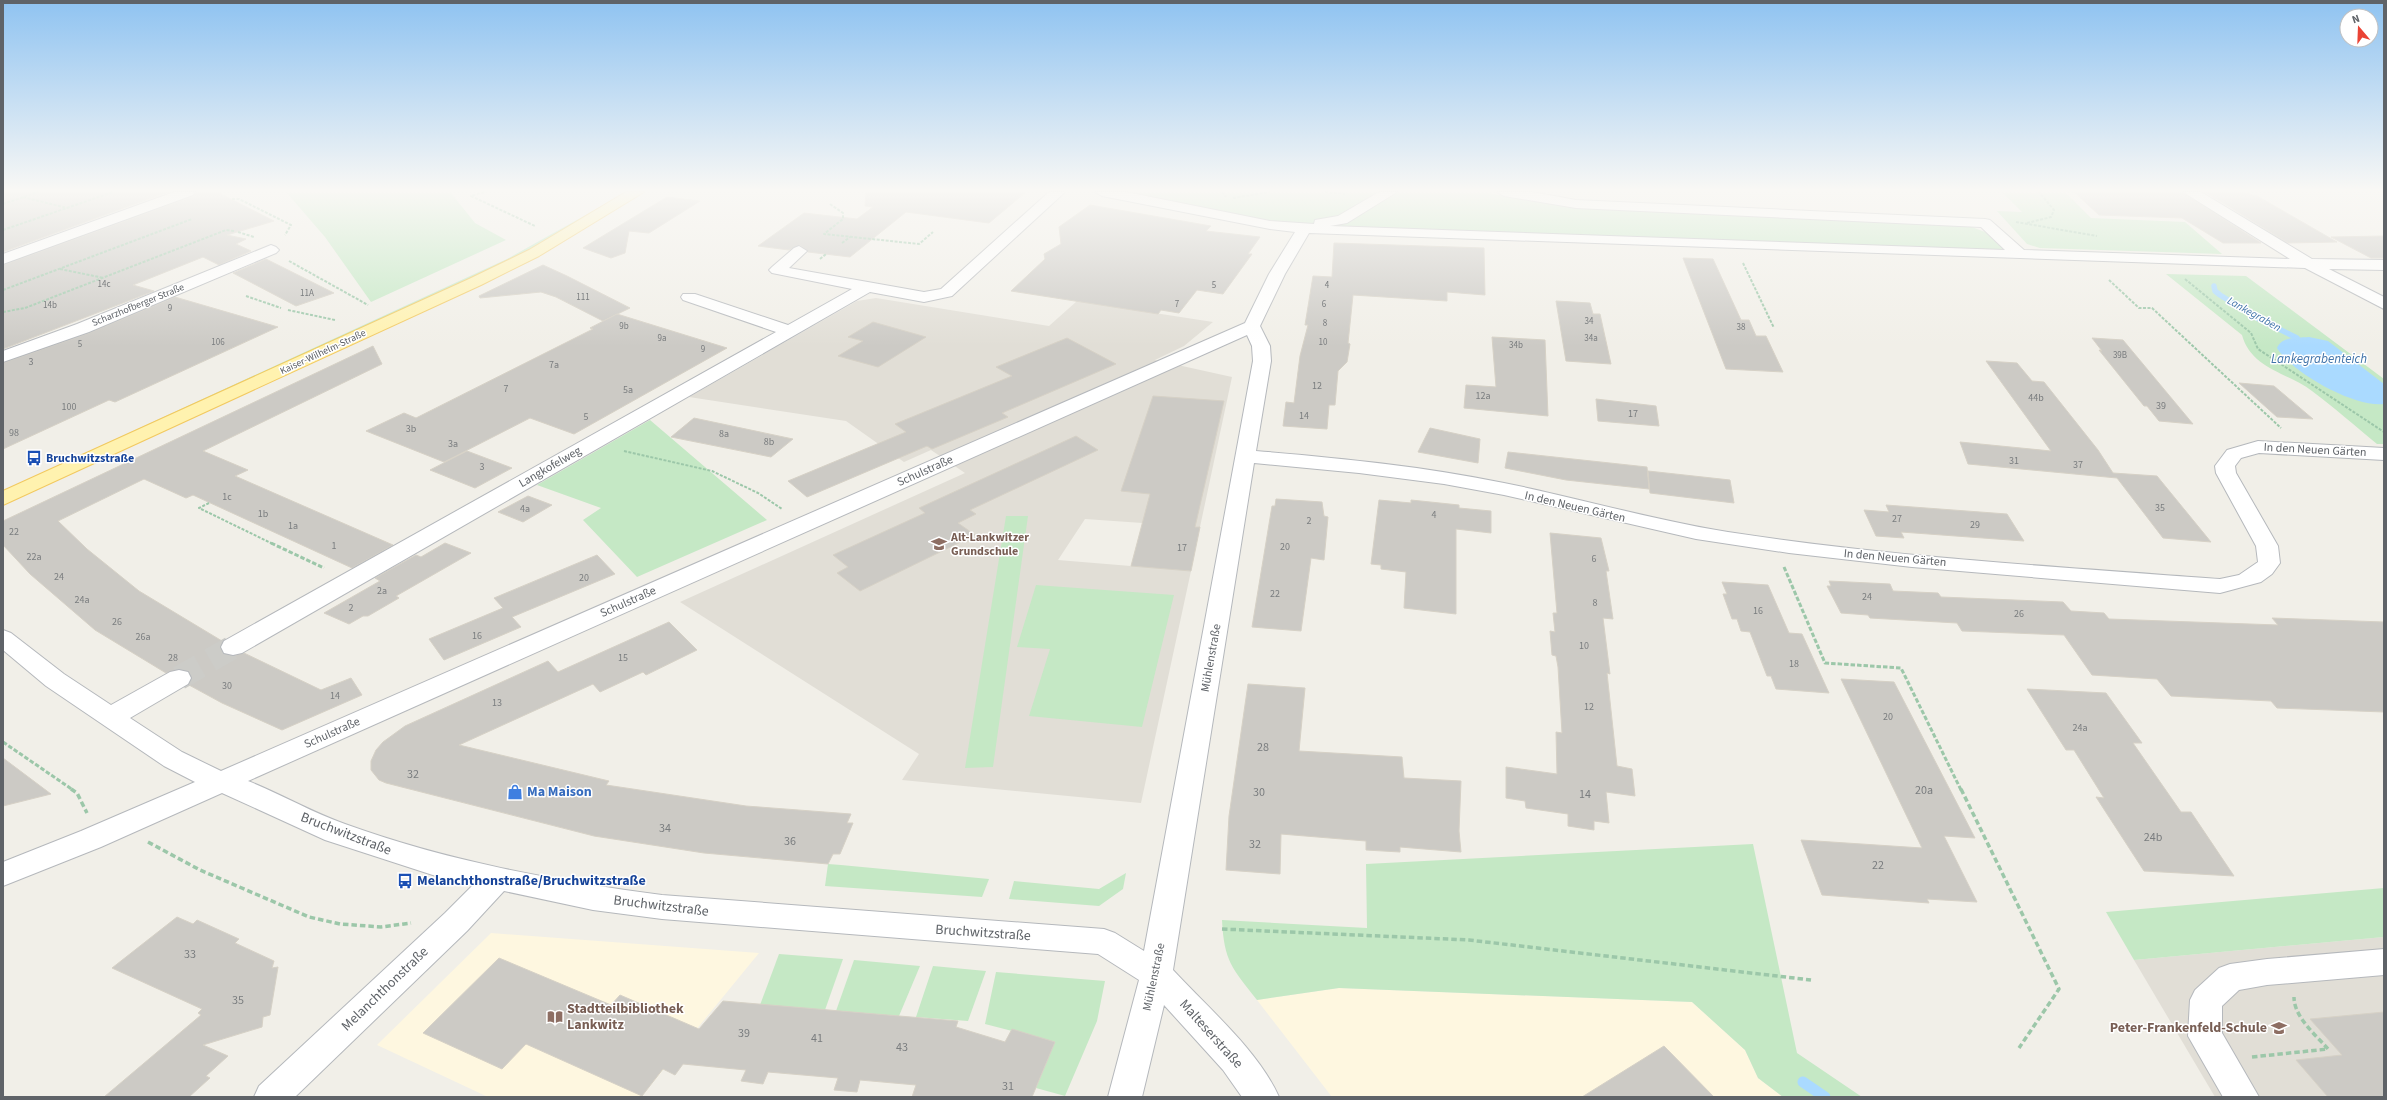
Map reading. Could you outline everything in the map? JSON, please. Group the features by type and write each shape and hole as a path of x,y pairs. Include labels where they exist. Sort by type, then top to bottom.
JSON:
{"main road":[{"name":"Kaiser-Wilhelm-Straße","path":"3,484 494,261 525,243"},
{"name":"Kaiser-Wilhelm-Straße","path":"3,500 482,279 549,243"}],"street":[{"path":"3,259 46,243"},
{"path":"799,251 777,270 924,298 946,293 1001,243"},
{"path":"1252,326 1277,274 1295,243"},
{"path":"1699,243 2311,265 2384,265"},
{"path":"2007,243 2020,255"},
{"path":"2275,243 2311,265 2384,304"},
{"name":"Scharzhofberger Straße","path":"3,357 101,321 271,250"},
{"name":"Langkofelweg","path":"233,647 867,287"},
{"path":"689,297 790,332"},
{"name":"Mühlenstraße","path":"1125,1097 1156,974 1262,361 1261,346 1252,326"},
{"name":"Schulstraße","path":"3,874 91,839 222,782 1213,345 1252,326"},
{"name":"In den Neuen Gärten","path":"1246,456 1370,468 1473,483 1640,522 1774,545 1864,556 2220,586 2239,583 2260,574 2269,563 2267,546 2226,473 2225,466 2234,454 2258,447 2384,454"},
{"name":"Bruchwitzstraße","path":"3,638 55,680 173,759 222,782 262,798 286,812 335,832 442,867 593,898 662,907 1104,942 1156,974"},
{"path":"111,717 179,678"},
{"name":"Melanchthonstraße","path":"271,1097 456,922 497,879"},
{"path":"2242,1097 2204,1036 2206,1000 2230,978 2267,972 2384,962"},
{"name":"Malteserstraße","path":"1156,974 1235,1059 1262,1097"}],"path":[{"path":"3,290 126,243"},
{"path":"3,312 25,308 192,243"},
{"path":"1740,258 1774,328"},
{"path":"288,260 368,305"},
{"path":"60,268 104,278"},
{"path":"2179,274 2251,333 2258,349 2384,432"},
{"path":"2109,280 2139,308 2152,308 2282,429"},
{"path":"246,296 281,308"},
{"path":"288,310 335,320"},
{"path":"623,451 712,470 736,484 758,493 783,510"},
{"path":"209,503 199,508 326,569"},
{"path":"1774,545 1825,663 1901,668 2055,982 2058,989 2019,1048"},
{"path":"3,742 77,793 89,816"},
{"path":"144,840 200,870 309,917 340,924 381,927 417,922"},
{"path":"1222,929 1469,940 1811,980"},
{"path":"2219,1060 2328,1049 2298,1014 2294,1007 2295,992"}],"shaded area":[{"name":"Alt-Lankwitzer Grundschule","path":"876,298 1049,326 1077,301 1213,322 1184,346 1155,360 1232,377 1200,527 1085,519 1058,560 1191,571 1141,803 902,780 919,754 680,602 965,473 931,450 904,462 846,421 689,397 857,301"},
{"path":"491,933 759,953 641,1097 488,1097 377,1045"},
{"name":"Peter-Frankenfeld-Schule","path":"2384,937 2384,1097 2215,1097 2134,960"},
{"path":"1339,988 1692,1002 1745,1050 1758,1078 1783,1097 1332,1097 1257,1000"}],"green space":[{"path":"329,243 499,243 371,302"},
{"path":"535,243 542,243 457,286 10,491 7,489 507,259"},
{"path":"1804,243 1999,243 2006,250"},
{"path":"2210,243 2222,254 2040,248 2027,244"},
{"path":"2166,274 2246,276 2384,379 2384,444 2377,444 2329,404 2303,385 2262,363 2254,356 2242,335"},
{"path":"650,420 767,520 637,577 583,520 601,508 537,485"},
{"path":"1006,516 1028,516 993,767 965,768"},
{"path":"1036,585 1174,595 1142,727 1029,716 1050,649 1017,647"},
{"path":"1753,844 1797,1053 1862,1097 1783,1097 1758,1078 1745,1050 1692,1002 1339,988 1257,1000 1235,971 1227,955 1223,934 1222,920 1367,928 1366,864"},
{"path":"828,864 989,879 982,897 825,886"},
{"path":"1126,873 1123,889 1099,906 1009,899 1014,881 1099,889"},
{"path":"2384,888 2384,937 2134,960 2106,912"},
{"path":"779,954 843,959 825,1010 760,1005"},
{"path":"854,960 920,966 899,1016 836,1011"},
{"path":"933,966 986,971 968,1021 916,1017"},
{"path":"996,972 1105,981 1097,1021 1065,1096 1036,1088 1055,1042 985,1024"}],"water":[{"name":"Lankegrabenteich","path":"2309,337 2328,341 2384,384 2384,404 2372,404 2357,400 2341,395 2325,387 2296,368 2277,348 2283,341"}],"building":[{"path":"3,243 27,243 3,252"},
{"path":"63,243 237,243 236,244 251,251 219,265 203,257 133,285 154,291 3,349 3,265"},
{"path":"591,243 627,243 625,253 611,258 583,248"},
{"path":"762,243 867,243 850,257 808,252 800,245 789,250 758,246"},
{"path":"1256,243 1248,254 1252,254 1223,294 1197,290 1179,313 1161,310 1158,314 1011,291 1045,259 1044,254 1061,244"},
{"path":"1334,243 1484,248 1485,295 1447,292 1447,301 1353,295 1348,343 1350,344 1347,362 1338,371 1335,405 1329,405 1327,429 1283,426 1286,402 1294,403 1300,356 1308,325 1305,325 1313,276 1332,277"},
{"path":"2343,243 2384,243 2384,258 2371,258"},
{"path":"1683,258 1713,259 1741,320 1749,320 1756,336 1766,336 1783,372 1726,369"},
{"path":"266,259 334,293 296,306 233,273"},
{"path":"543,265 630,308 603,321 556,297 541,292 480,298 479,296"},
{"path":"175,297 278,327 115,402 109,400 3,449 3,363 89,333"},
{"path":"1556,301 1590,303 1593,314 1600,314 1611,364 1566,361"},
{"path":"617,314 727,348 574,434 530,418 444,462 366,431 404,413 416,418 593,329 590,328"},
{"path":"873,322 926,337 878,367 838,356 863,341 848,337"},
{"path":"1492,337 1545,340 1548,416 1464,408 1466,385 1496,387"},
{"path":"1067,338 1116,364 1002,413 1008,417 932,449 927,446 807,497 788,481 906,432 895,424 1012,376 996,367"},
{"path":"2092,338 2123,340 2193,424 2159,421 2147,406 2144,406 2099,350 2102,351"},
{"path":"373,346 382,364 203,451 248,470 235,476 393,545 352,568 193,495 186,498 144,479 58,521 87,549 139,591 222,641 220,648 224,654 233,656 244,653 321,690 351,678 362,695 282,730 222,703 189,685 192,677 188,671 179,669 166,673 95,630 30,574 3,545 3,521"},
{"path":"1986,361 2017,363 2032,381 2044,382 2098,450 2113,473 2157,476 2211,542 2163,538 2117,478 1968,464 1960,442 2051,451"},
{"path":"2239,383 2274,386 2313,419 2277,417"},
{"path":"1153,396 1224,401 1195,527 1200,527 1191,571 1131,566 1150,494 1121,491"},
{"path":"1596,399 1656,406 1659,426 1598,421"},
{"path":"694,418 793,439 771,457 671,437"},
{"path":"1430,428 1480,439 1478,463 1418,452"},
{"path":"1076,436 1098,450 970,510 976,514 958,523 975,535 860,591 837,573 848,567 833,555 925,513 919,508"},
{"path":"467,451 512,468 475,488 430,470"},
{"path":"1508,452 1647,467 1649,489 1566,480 1505,468"},
{"path":"1648,471 1730,480 1734,503 1650,493"},
{"path":"528,496 552,505 523,522 498,512"},
{"path":"1276,499 1322,502 1324,516 1328,517 1324,560 1311,558 1301,631 1252,627 1272,506 1275,506"},
{"path":"1379,500 1411,503 1411,500 1459,505 1459,508 1491,511 1491,533 1456,529 1456,614 1404,608 1406,572 1381,569 1381,565 1371,564"},
{"path":"1886,505 2007,514 2024,541 1901,532 1904,538 1876,536 1864,510 1889,512"},
{"path":"1550,533 1601,538 1609,571 1606,571 1613,619 1603,618 1610,674 1607,673 1617,766 1632,769 1635,796 1606,792 1609,823 1594,821 1594,830 1568,826 1568,814 1526,808 1525,801 1506,798 1506,767 1557,774 1556,732 1562,733 1558,667 1556,656 1552,655 1550,631 1555,632 1553,613 1557,613"},
{"path":"445,543 471,553 396,596 399,598 368,616 363,616 349,624 324,613 380,581 375,578 416,555 421,557"},
{"path":"597,555 615,574 512,617 521,627 444,660 429,639 503,608 494,598"},
{"path":"1829,581 1890,584 1893,591 1938,593 1941,597 2063,602 2071,611 2104,613 2109,619 2278,625 2272,618 2384,622 2384,712 2277,708 2271,701 2171,696 2157,679 2092,675 2064,635 1962,631 1957,623 1870,618 1868,615 1841,613 1827,586 1831,586"},
{"path":"1722,582 1768,585 1789,633 1802,634 1829,693 1776,689 1771,676 1767,676 1750,632 1741,631 1737,619 1732,619 1723,594 1727,594"},
{"path":"669,622 697,650 646,675 643,672 600,692 593,684 459,745 609,781 606,785 746,806 851,814 847,823 853,823 840,854 833,854 828,864 704,853 594,836 386,783 379,780 371,770 371,761 376,750 383,742 405,726 548,661 558,672"},
{"path":"1841,679 1894,682 1975,838 1944,836 1977,902 1927,899 1929,903 1822,895 1801,840 1922,848"},
{"path":"1248,684 1305,688 1299,751 1402,757 1404,778 1461,781 1459,831 1461,852 1400,847 1400,852 1366,850 1366,841 1281,834 1280,874 1226,870 1229,816"},
{"path":"2027,689 2106,693 2142,743 2133,743 2181,812 2191,812 2234,876 2144,871 2096,797 2104,798 2074,750 2066,750"},
{"path":"3,758 51,794 3,806"},
{"path":"177,917 193,924 197,920 239,939 235,943 274,961 272,968 278,967 270,1015 263,1017 262,1027 203,1045 228,1056 206,1076 210,1078 189,1097 104,1097 201,1015 198,1013 202,1009 112,968"},
{"path":"499,958 611,1005 620,995 699,1029 723,1001 958,1021 956,1027 1005,1042 1012,1029 1055,1042 1032,1097 912,1097 916,1085 860,1080 857,1092 834,1090 838,1078 768,1072 763,1084 741,1081 746,1070 683,1064 675,1075 663,1069 642,1096 526,1044 502,1069 423,1033"},
{"path":"2384,1012 2384,1097 2328,1097 2296,1060 2342,1055 2310,1019"},
{"path":"1664,1046 1714,1097 1582,1097"}],"waterway":[{"name":"Lankegraben","path":"2214,286 2215,291 2220,295 2257,318 2297,338"},
{"path":"1803,1082 1825,1097"}],"tunnel":[{"path":"179,678 233,647"}],"place":[{"name":"Bruchwitzstraße","path":"34,458"},
{"name":"Alt-Lankwitzer Grundschule","path":"939,544"},
{"name":"Ma Maison","path":"515,792"},
{"name":"Melanchthonstraße/Bruchwitzstraße","path":"405,881"},
{"name":"Stadtteilbibliothek Lankwitz","path":"555,1017"},
{"name":"Peter-Frankenfeld-Schule","path":"2279,1028"}]}
